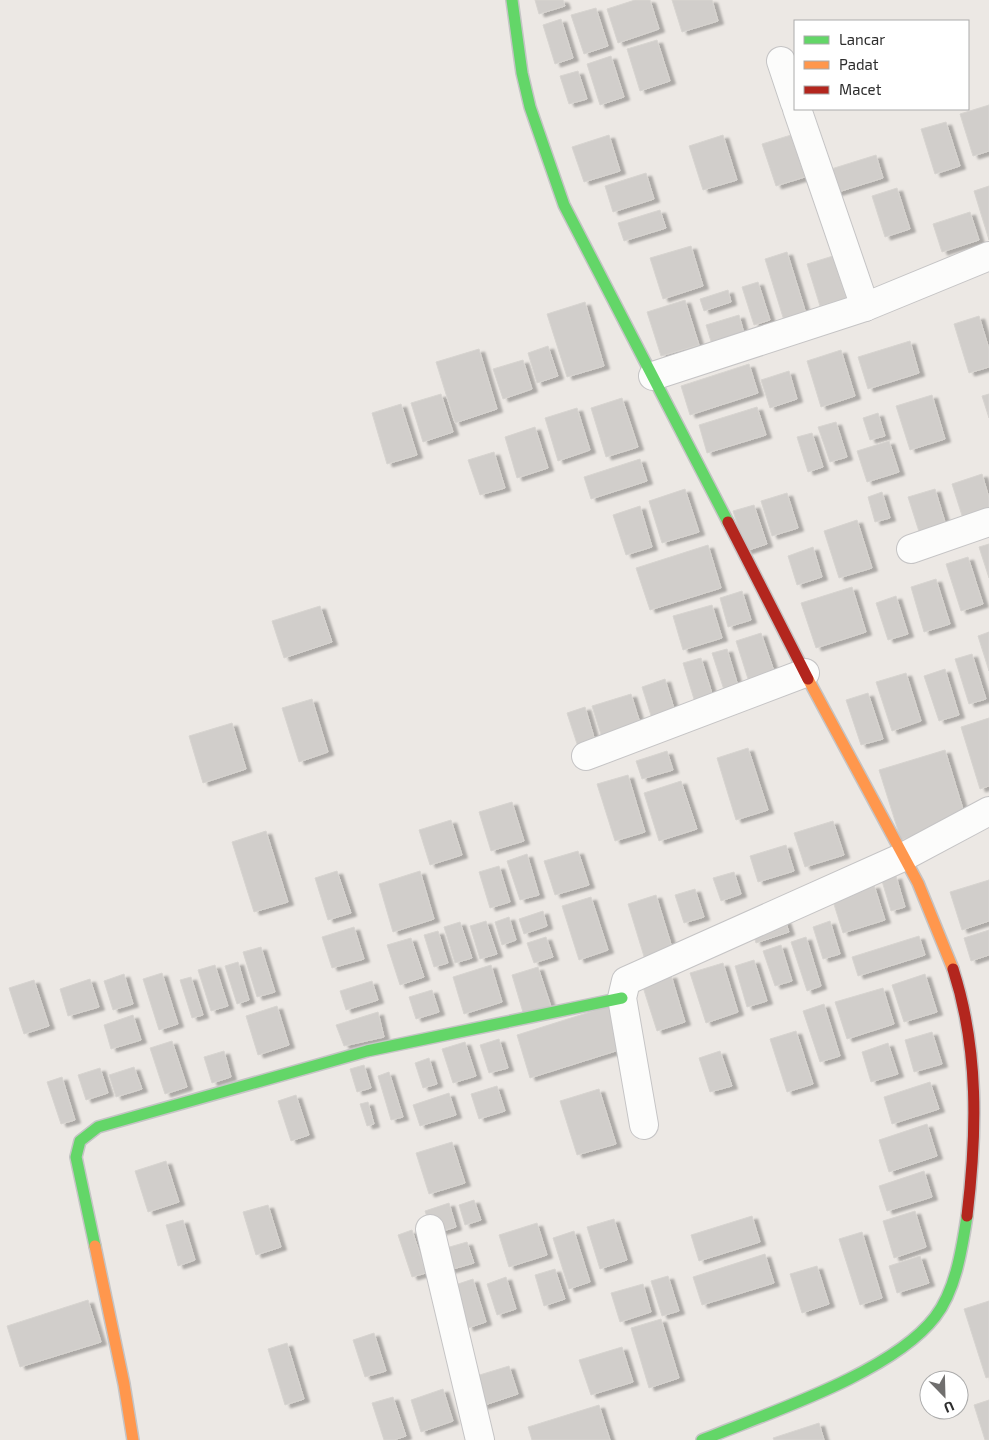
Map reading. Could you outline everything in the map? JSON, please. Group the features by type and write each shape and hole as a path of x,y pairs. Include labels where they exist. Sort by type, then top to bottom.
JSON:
{"street":[{"path":"512,0 522,73 540,142 550,170 584,247 653,376 805,673 903,857 945,946 957,980 971,1046 974,1088 970,1174 962,1249 948,1294 936,1316 921,1333 892,1354 844,1379 702,1440"},
{"path":"781,61 794,100"},
{"path":"797,110 865,308"},
{"path":"653,376 865,308 989,256"},
{"path":"911,549 989,522"},
{"path":"586,756 805,673"},
{"path":"644,1125 622,998 624,984 632,977 712,944 903,857 989,811"},
{"path":"132,1440 124,1384 76,1157 77,1142 82,1136 123,1119 367,1050 622,998"},
{"path":"430,1230 480,1440"}],"building":[{"path":"535,0 563,0 565,6 539,14"},
{"path":"635,0 650,0 659,29 618,43 607,9"},
{"path":"672,0 712,0 718,21 682,32"},
{"path":"596,8 608,46 584,54 571,15"},
{"path":"561,19 573,58 555,64 543,25"},
{"path":"657,40 670,81 640,91 627,49"},
{"path":"611,56 624,97 600,105 587,64"},
{"path":"578,71 587,99 569,104 560,76"},
{"path":"989,105 989,151 973,156 960,114"},
{"path":"946,122 960,166 935,174 921,129"},
{"path":"609,135 620,171 584,182 572,147"},
{"path":"723,135 737,180 703,190 689,146"},
{"path":"791,135 805,177 776,186 762,144"},
{"path":"876,155 883,178 835,193 828,170"},
{"path":"646,173 654,199 613,212 605,186"},
{"path":"989,186 989,240 974,191"},
{"path":"897,188 910,229 885,237 872,196"},
{"path":"660,210 666,228 624,241 618,223"},
{"path":"970,212 979,240 942,252 933,224"},
{"path":"691,246 703,286 663,299 650,258"},
{"path":"787,252 808,320 786,327 765,259"},
{"path":"833,256 846,298 820,306 807,264"},
{"path":"758,282 770,320 754,325 742,287"},
{"path":"728,290 731,302 704,311 700,299"},
{"path":"685,300 699,345 661,356 647,312"},
{"path":"585,302 604,366 567,377 547,314"},
{"path":"739,315 745,337 713,348 706,325"},
{"path":"979,316 989,349 989,367 969,373 954,324"},
{"path":"910,341 919,373 868,389 858,357"},
{"path":"548,346 558,376 537,383 528,353"},
{"path":"479,349 497,409 455,423 436,362"},
{"path":"841,350 855,396 821,407 807,361"},
{"path":"523,360 532,389 503,399 493,369"},
{"path":"749,364 758,393 690,415 681,386"},
{"path":"789,371 797,399 770,408 761,380"},
{"path":"441,394 453,432 423,442 411,403"},
{"path":"989,394 989,418 982,396"},
{"path":"932,395 945,439 910,450 896,406"},
{"path":"622,398 638,447 606,457 591,408"},
{"path":"401,404 417,455 387,464 372,413"},
{"path":"757,407 766,435 707,453 699,425"},
{"path":"577,408 590,450 558,461 545,418"},
{"path":"878,413 885,436 870,440 863,418"},
{"path":"836,422 847,457 830,462 818,427"},
{"path":"535,427 548,468 517,478 505,437"},
{"path":"812,433 823,467 808,472 797,437"},
{"path":"889,441 899,472 867,482 857,451"},
{"path":"494,452 505,488 480,495 468,460"},
{"path":"640,459 647,481 591,499 584,477"},
{"path":"982,474 989,498 989,518 965,525 952,484"},
{"path":"685,489 699,532 662,543 649,501"},
{"path":"935,489 948,532 922,541 908,497"},
{"path":"882,492 890,518 875,522 868,497"},
{"path":"787,493 798,528 772,536 761,501"},
{"path":"754,505 767,544 746,551 733,511"},
{"path":"640,506 652,547 626,555 613,515"},
{"path":"857,520 872,568 839,578 824,531"},
{"path":"989,544 989,578 979,547"},
{"path":"708,545 721,588 650,610 636,568"},
{"path":"813,547 822,577 797,585 788,556"},
{"path":"968,557 983,604 961,611 946,564"},
{"path":"936,579 950,624 924,632 911,587"},
{"path":"852,587 866,632 816,648 801,603"},
{"path":"742,591 751,620 728,627 720,598"},
{"path":"896,596 908,634 888,640 876,603"},
{"path":"712,605 722,638 683,650 673,616"},
{"path":"320,606 332,642 284,658 272,621"},
{"path":"989,632 989,671 978,636"},
{"path":"761,633 774,671 748,679 736,641"},
{"path":"727,649 739,689 725,693 712,653"},
{"path":"972,654 986,699 969,704 955,659"},
{"path":"701,658 715,703 697,709 683,663"},
{"path":"945,669 959,715 939,721 924,676"},
{"path":"906,673 921,721 892,731 876,682"},
{"path":"665,679 676,715 653,722 642,687"},
{"path":"868,693 883,739 861,745 846,700"},
{"path":"631,694 641,726 602,738 592,706"},
{"path":"312,699 328,752 299,762 282,708"},
{"path":"585,707 596,744 579,750 567,713"},
{"path":"989,718 989,786 980,789 961,727"},
{"path":"232,723 246,769 203,783 189,736"},
{"path":"748,748 768,810 736,820 717,758"},
{"path":"945,750 966,819 901,840 879,770"},
{"path":"667,751 673,770 642,779 636,761"},
{"path":"628,775 645,832 615,841 597,784"},
{"path":"681,781 697,829 659,841 644,793"},
{"path":"512,802 524,841 491,851 479,812"},
{"path":"451,820 462,855 430,865 419,830"},
{"path":"833,821 844,855 805,867 794,833"},
{"path":"266,831 288,902 254,912 232,842"},
{"path":"786,845 794,871 758,882 750,856"},
{"path":"578,851 589,885 555,895 544,861"},
{"path":"527,854 539,895 520,900 507,861"},
{"path":"499,866 510,902 490,908 479,872"},
{"path":"337,871 351,913 328,920 315,878"},
{"path":"420,871 434,919 393,932 379,884"},
{"path":"734,872 741,894 721,901 713,878"},
{"path":"896,876 905,907 891,911 882,881"},
{"path":"989,880 989,921 962,930 950,892"},
{"path":"874,885 885,920 843,933 832,898"},
{"path":"695,889 704,917 684,923 675,895"},
{"path":"656,895 674,954 646,963 628,904"},
{"path":"591,897 608,950 579,960 562,906"},
{"path":"543,911 547,926 524,934 519,919"},
{"path":"509,917 516,940 502,945 495,922"},
{"path":"785,920 789,932 756,943 752,930"},
{"path":"486,921 497,954 480,959 470,926"},
{"path":"830,921 840,954 823,959 813,927"},
{"path":"460,922 472,958 455,963 444,927"},
{"path":"354,927 364,959 332,968 322,937"},
{"path":"989,930 989,955 971,961 964,938"},
{"path":"438,931 448,963 434,967 424,935"},
{"path":"919,936 925,955 858,976 852,957"},
{"path":"546,937 553,957 534,963 527,943"},
{"path":"806,937 821,986 807,991 791,942"},
{"path":"411,938 424,977 400,985 387,945"},
{"path":"781,945 792,981 775,986 763,951"},
{"path":"261,947 275,992 257,997 243,952"},
{"path":"754,960 767,1001 747,1007 735,966"},
{"path":"238,962 249,1000 237,1004 225,966"},
{"path":"723,963 738,1012 706,1023 690,973"},
{"path":"215,965 228,1006 211,1011 198,970"},
{"path":"491,965 502,1002 464,1014 453,977"},
{"path":"538,967 552,1010 525,1019 512,975"},
{"path":"162,973 178,1024 159,1030 143,979"},
{"path":"124,974 133,1004 113,1010 104,981"},
{"path":"925,974 937,1012 904,1022 892,985"},
{"path":"671,975 685,1022 657,1031 642,984"},
{"path":"191,977 203,1015 192,1018 180,980"},
{"path":"90,979 99,1007 68,1016 60,989"},
{"path":"34,980 49,1026 24,1034 9,988"},
{"path":"372,981 378,1000 346,1010 340,991"},
{"path":"883,988 894,1024 847,1039 835,1002"},
{"path":"432,990 439,1012 416,1019 409,997"},
{"path":"824,1004 840,1056 820,1062 803,1011"},
{"path":"277,1006 289,1045 258,1055 246,1016"},
{"path":"609,1006 622,1049 530,1078 517,1035"},
{"path":"378,1012 384,1037 344,1046 336,1025"},
{"path":"133,1015 141,1040 111,1049 104,1025"},
{"path":"796,1031 813,1084 787,1092 770,1039"},
{"path":"932,1032 942,1064 914,1072 905,1040"},
{"path":"499,1039 508,1068 489,1073 480,1045"},
{"path":"172,1041 187,1087 165,1094 150,1048"},
{"path":"465,1042 476,1076 453,1083 442,1049"},
{"path":"888,1043 898,1074 871,1082 862,1052"},
{"path":"224,1051 231,1077 212,1083 204,1057"},
{"path":"720,1051 732,1086 710,1092 699,1058"},
{"path":"429,1058 437,1084 423,1088 415,1063"},
{"path":"364,1065 371,1088 357,1092 350,1069"},
{"path":"134,1067 142,1089 116,1097 109,1075"},
{"path":"100,1068 108,1093 86,1100 78,1075"},
{"path":"389,1072 403,1117 391,1120 378,1076"},
{"path":"62,1077 75,1120 61,1124 47,1082"},
{"path":"930,1082 939,1109 892,1124 884,1097"},
{"path":"497,1086 505,1111 479,1119 471,1094"},
{"path":"599,1089 616,1144 577,1155 560,1101"},
{"path":"449,1093 456,1115 420,1126 413,1105"},
{"path":"296,1095 309,1135 291,1141 278,1101"},
{"path":"368,1102 374,1124 367,1126 360,1104"},
{"path":"927,1124 937,1156 889,1172 879,1140"},
{"path":"452,1142 465,1183 429,1194 416,1153"},
{"path":"166,1161 179,1202 148,1212 135,1171"},
{"path":"924,1171 932,1197 887,1211 879,1186"},
{"path":"474,1200 481,1220 465,1225 459,1205"},
{"path":"449,1203 456,1227 433,1234 425,1211"},
{"path":"268,1205 281,1247 256,1255 243,1212"},
{"path":"915,1211 926,1247 894,1258 883,1221"},
{"path":"752,1216 760,1242 699,1261 691,1235"},
{"path":"614,1219 627,1260 600,1269 587,1227"},
{"path":"183,1220 195,1260 178,1266 166,1225"},
{"path":"537,1223 547,1255 509,1267 499,1235"},
{"path":"412,1230 426,1273 412,1277 398,1235"},
{"path":"574,1231 590,1282 569,1289 553,1238"},
{"path":"862,1232 882,1298 860,1305 839,1239"},
{"path":"467,1242 474,1263 446,1271 439,1250"},
{"path":"765,1254 774,1283 702,1305 693,1277"},
{"path":"920,1256 929,1283 897,1293 889,1266"},
{"path":"817,1266 829,1304 802,1313 790,1274"},
{"path":"555,1269 565,1299 544,1306 535,1275"},
{"path":"668,1276 679,1311 662,1316 651,1281"},
{"path":"506,1277 516,1309 497,1315 487,1284"},
{"path":"473,1279 486,1322 468,1328 455,1285"},
{"path":"643,1284 651,1312 620,1322 611,1293"},
{"path":"88,1300 101,1342 20,1367 7,1326"},
{"path":"989,1301 989,1377 986,1378 964,1309"},
{"path":"661,1319 679,1378 649,1388 631,1328"},
{"path":"374,1333 386,1371 365,1377 353,1340"},
{"path":"287,1343 304,1399 285,1405 268,1349"},
{"path":"622,1347 633,1382 591,1395 579,1360"},
{"path":"509,1366 518,1394 482,1406 473,1377"},
{"path":"443,1389 453,1421 421,1432 411,1400"},
{"path":"393,1397 406,1436 394,1440 384,1440 372,1403"},
{"path":"989,1400 989,1440 985,1440 974,1405"},
{"path":"599,1405 610,1440 532,1440 528,1427"},
{"path":"819,1423 824,1440 774,1440 773,1438"}],"traffic: fast":[{"path":"512,0 522,73 530,107 564,205 728,522"},
{"path":"95,1246 76,1157 80,1141 98,1127 367,1051 622,998"},
{"path":"702,1440 827,1389 890,1356 915,1337 935,1317 948,1294 957,1268 967,1216"}],"traffic: slow":[{"path":"808,679 918,883 953,969"},
{"path":"95,1246 124,1384 133,1440"}],"traffic: jam":[{"path":"728,522 808,679"},
{"path":"953,969 968,1030 974,1091 973,1154 967,1216"}]}
